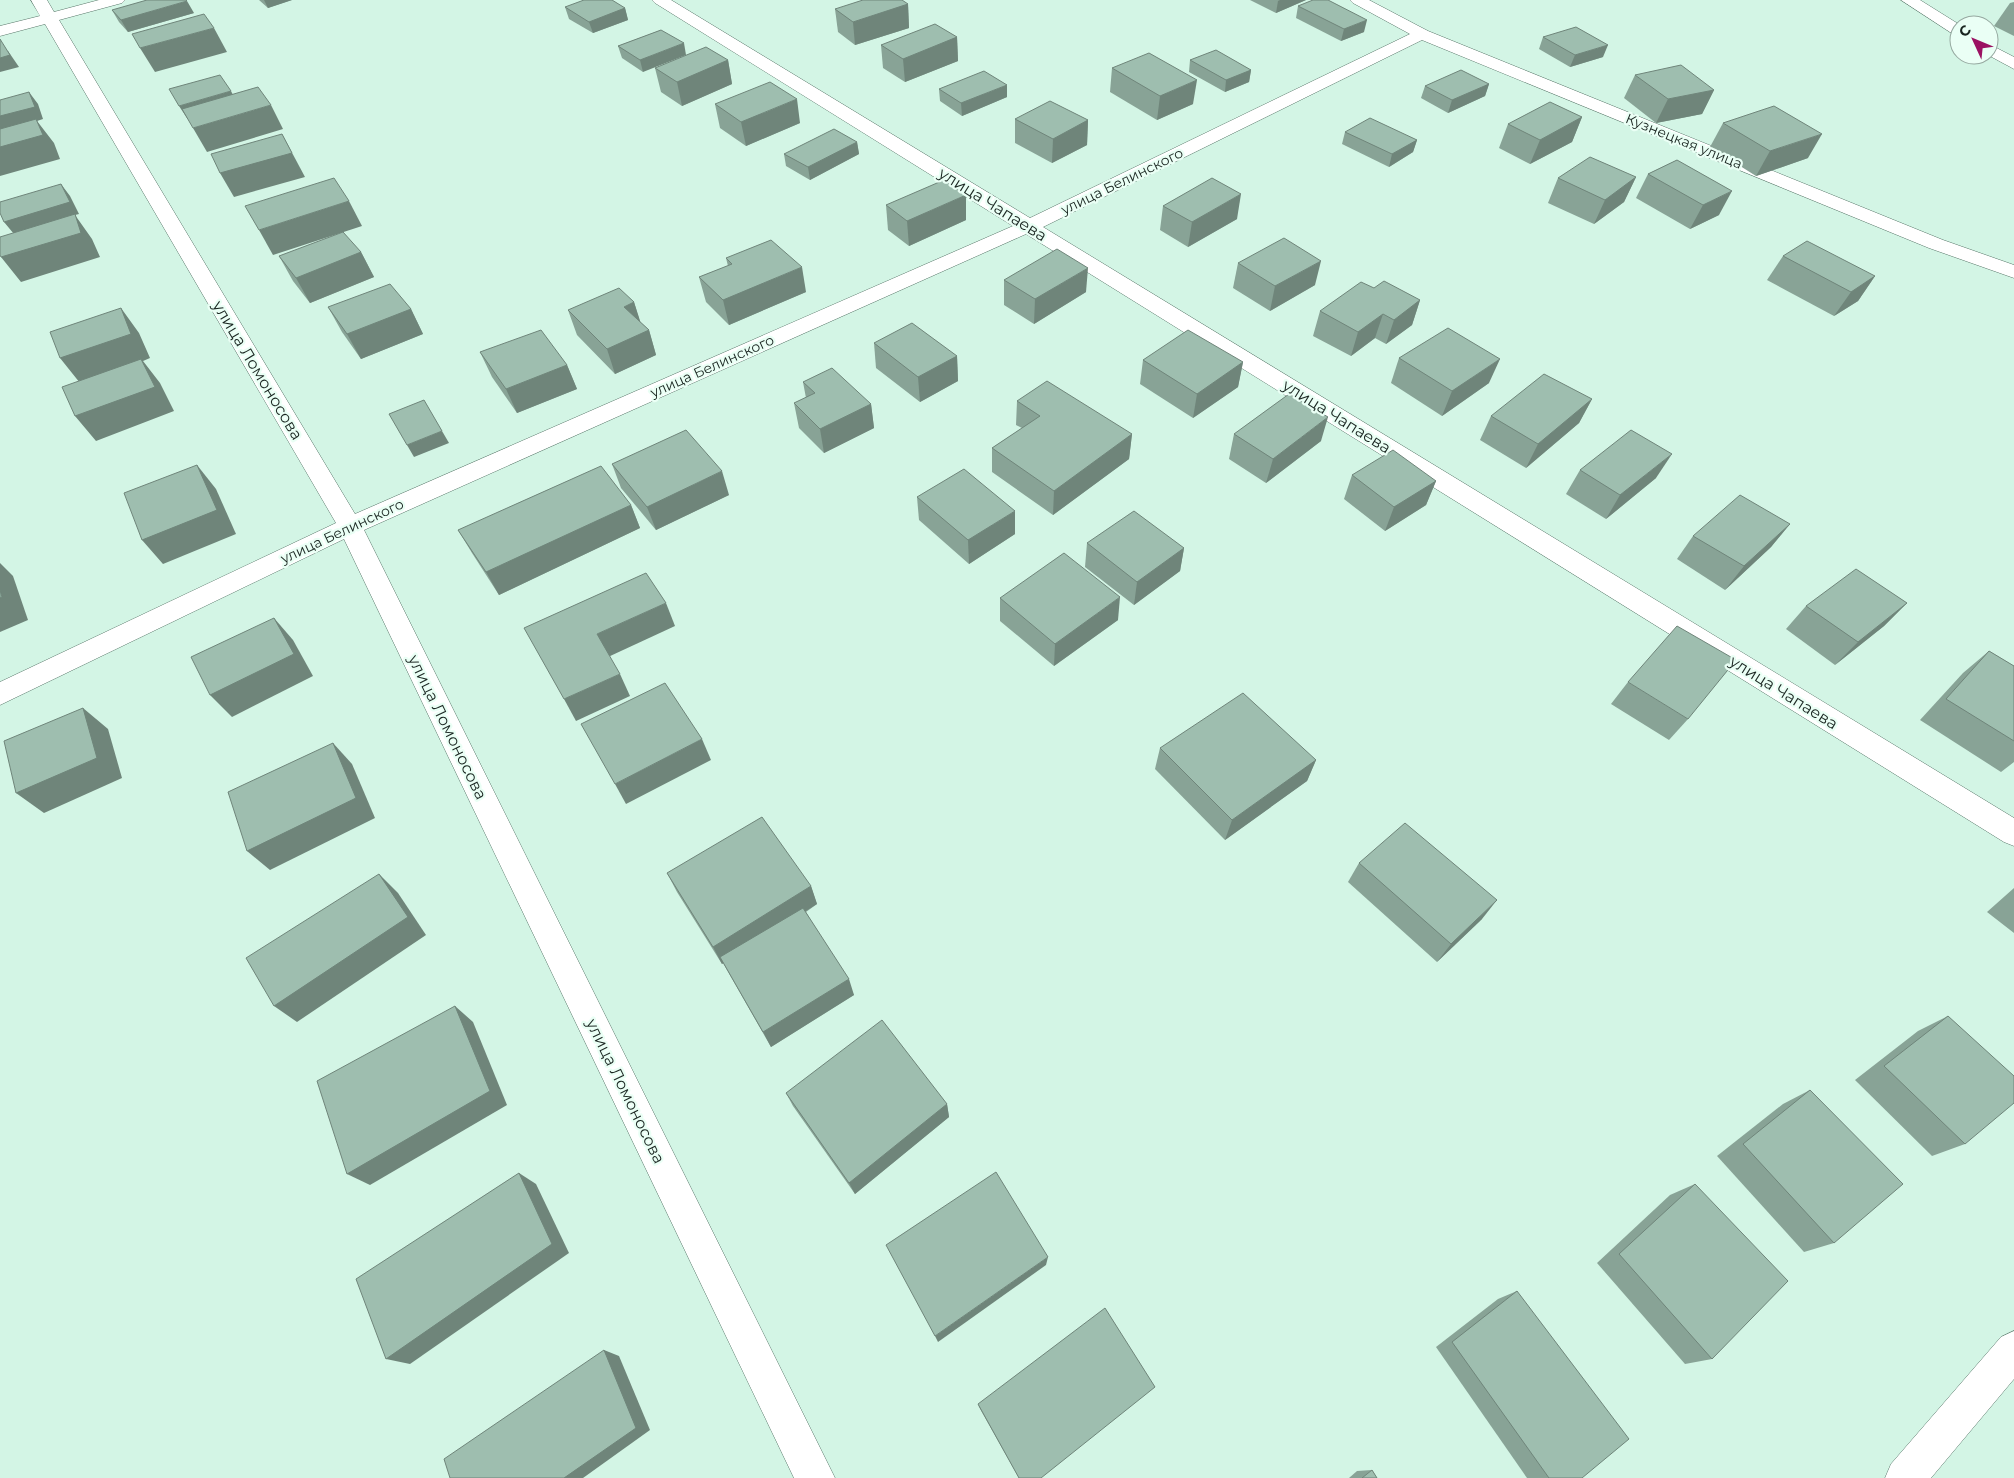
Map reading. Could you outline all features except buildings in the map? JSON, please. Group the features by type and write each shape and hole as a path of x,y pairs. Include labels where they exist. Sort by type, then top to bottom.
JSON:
{"street":[{"path":"0,31 44,9 117,0"},
{"name":"улица Чапаева","path":"660,0 2014,833"},
{"name":"Кузнецкая улица","path":"1358,0 1422,34 1936,244 2014,272"},
{"path":"1908,0 1949,25"},
{"name":"улица Ломоносова","path":"44,9 350,526 815,1478"},
{"name":"улица Белинского","path":"0,694 350,526 1029,226 1422,34"},
{"path":"1999,55 2014,64"},
{"path":"1905,1478 2014,1350"}]}
